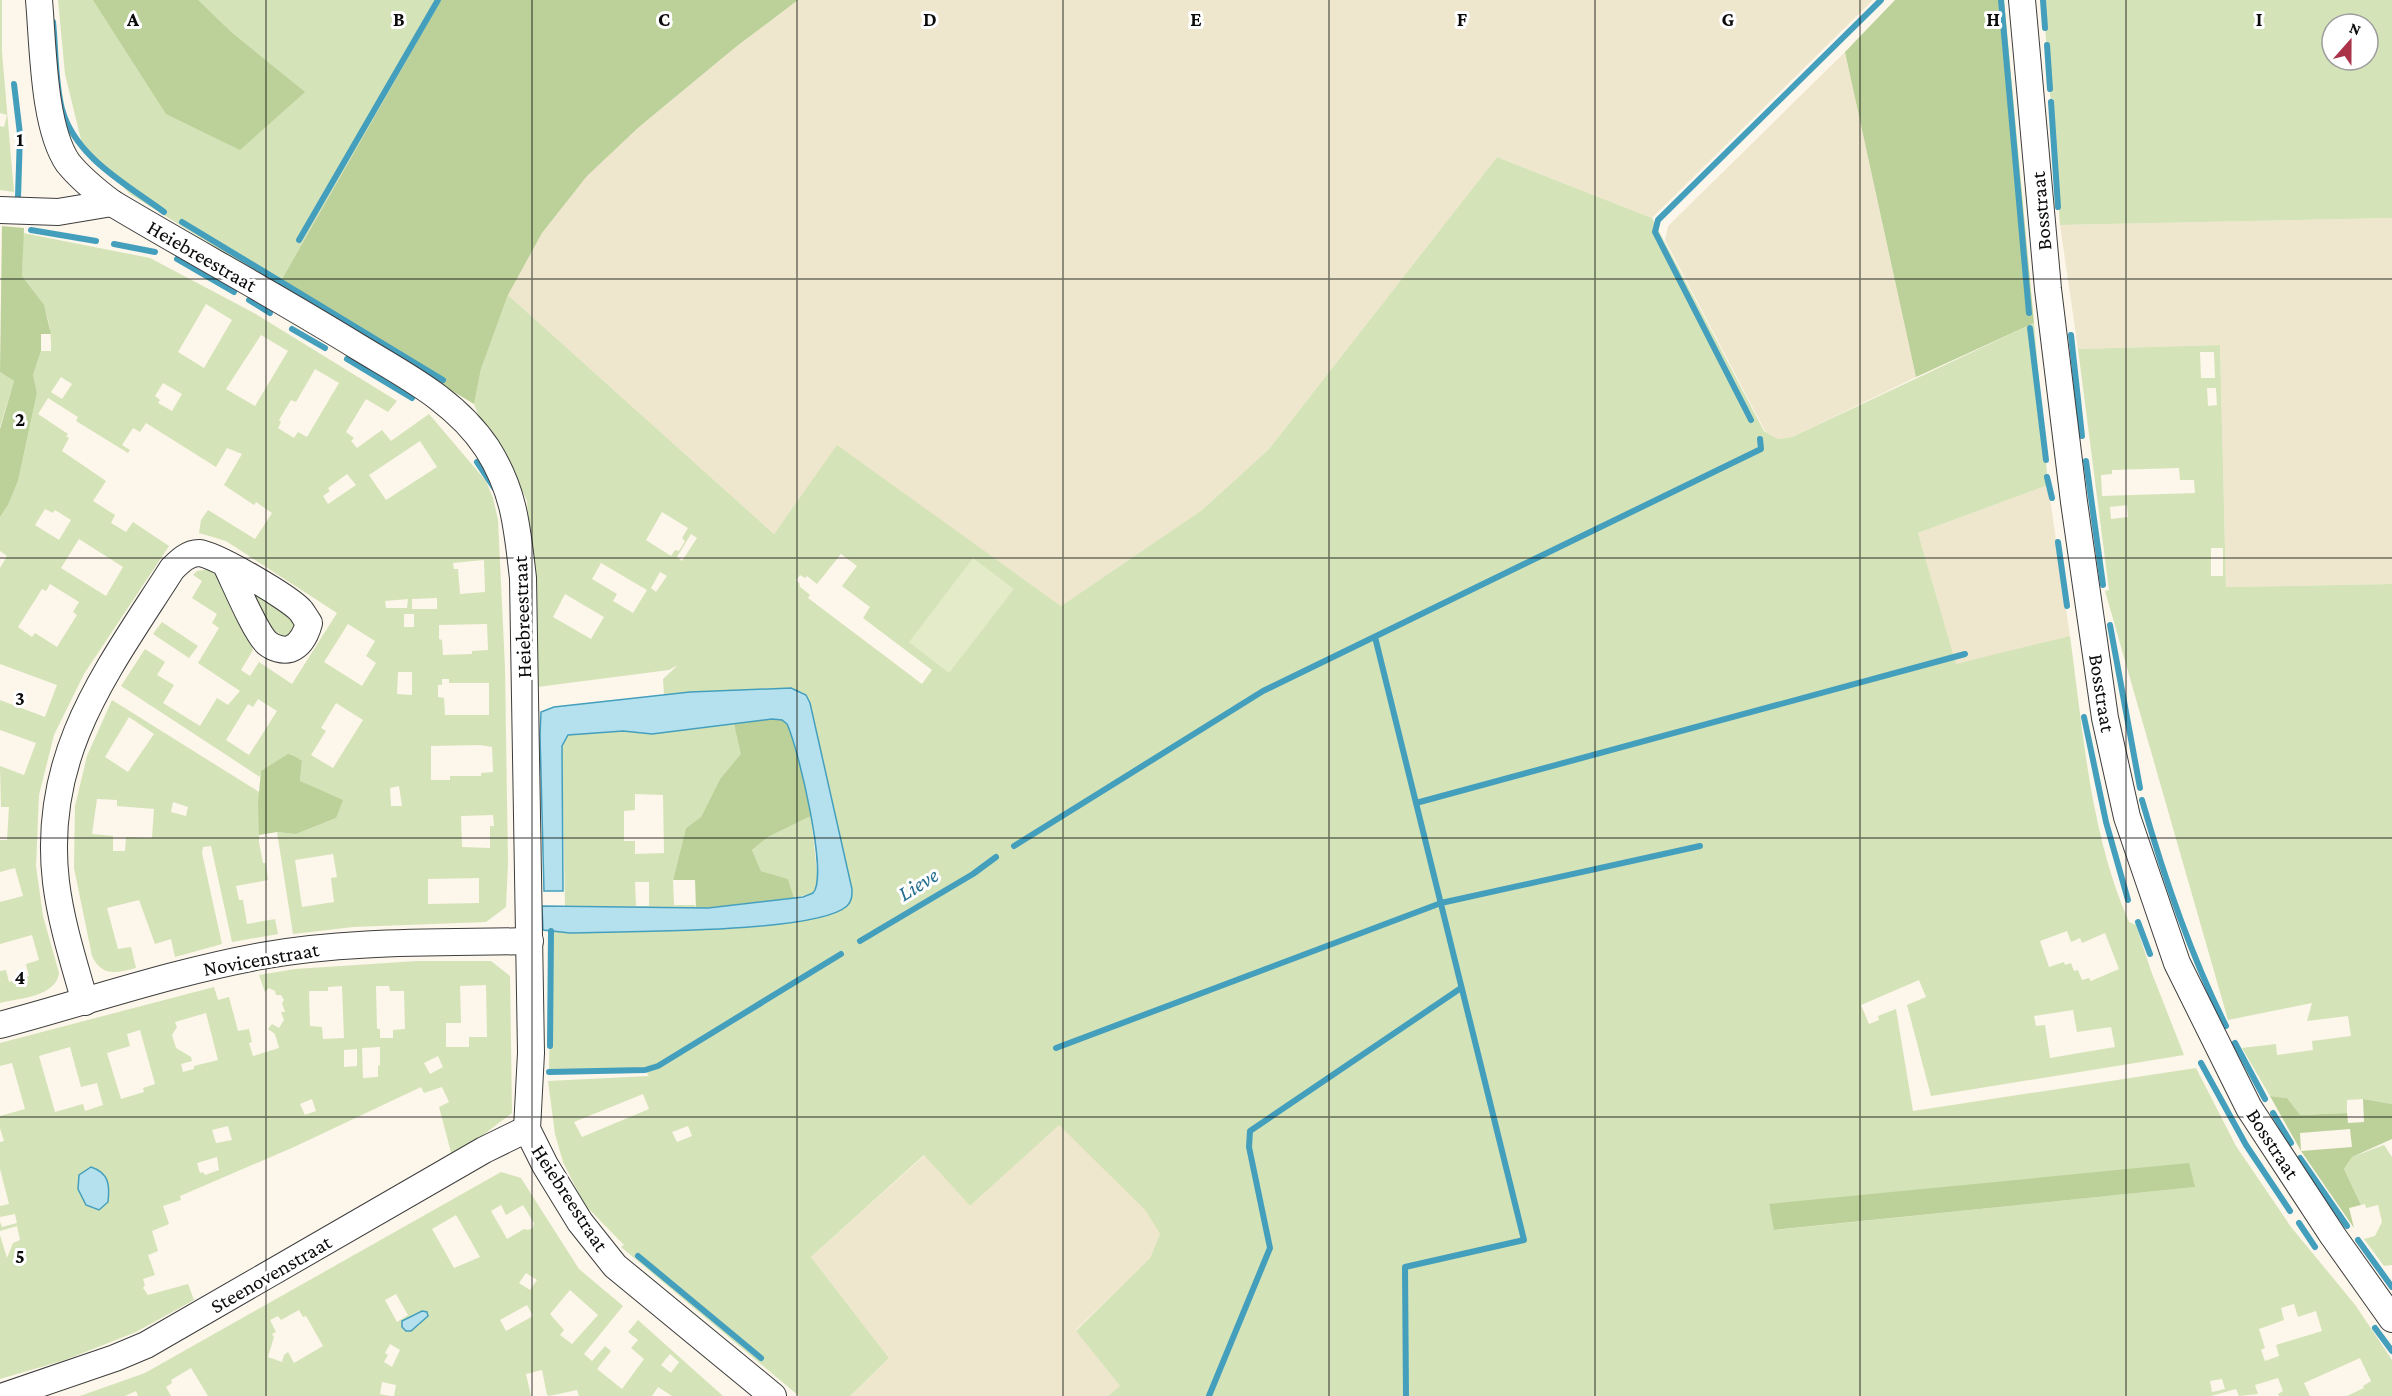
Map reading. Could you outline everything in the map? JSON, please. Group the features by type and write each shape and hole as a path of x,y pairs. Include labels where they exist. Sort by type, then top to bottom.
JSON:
{"street":[{"name":"Heiebreestraat","path":"39,0 53,129 66,160 82,180 112,203 330,329 431,392 456,411 486,447 502,477 514,508 523,578 531,1053 527,1129 545,1165 580,1222 615,1266 750,1388 773,1396"},
{"name":"Bosstraat","path":"2022,0 2048,289 2072,491 2104,718 2127,817 2177,963 2249,1108 2333,1236 2392,1319"},
{"path":"0,210 58,213 112,203"},
{"path":"85,1002 64,927 55,861 55,822 60,783 67,756 77,728 101,680 172,569 183,558 198,553 212,556 225,563"},
{"name":"Novicenstraat","path":"0,1025 198,970 260,956 353,945 530,941"},
{"name":"Steenovenstraat","path":"4,1396 146,1345 484,1150 527,1129"}],"shaded area":[{"path":"798,0 1873,0 1652,218 1497,157 1269,449 1202,510 1061,606 837,446 774,534 508,295 542,233 587,176 639,127 737,46"},
{"path":"1845,52 1916,377 1792,437 1778,439 1765,431 1665,240 1668,226"},
{"path":"2392,218 2392,584 2226,587 2220,345 2078,349 2060,225"},
{"path":"2048,485 2070,636 1956,665 1918,533"},
{"path":"1059,1124 1145,1210 1160,1234 1150,1258 1076,1330 1120,1386 1108,1396 850,1396 889,1358 811,1257 925,1155 970,1206"}],"green space":[{"path":"0,0 2,0 2,52 14,192 0,190 0,126 4,127 7,115 0,113"},
{"path":"58,0 441,0 278,286 130,194 82,144 65,74"},
{"path":"93,0 198,0 231,32 305,92 240,150 166,114"},
{"path":"441,0 798,0 737,46 639,127 587,176 542,233 508,295 481,369 474,404 278,286"},
{"path":"1895,0 2004,0 2034,323 1916,377 1845,52"},
{"path":"2043,0 2392,0 2392,218 2060,225"},
{"path":"1497,157 1652,218 1764,431 1778,439 1792,437 2034,323 2048,485 1918,533 1956,664 2070,636 2084,745 2105,854 2129,922 2136,925 2151,971 2184,1055 1931,1096 1907,1005 1926,997 1919,980 1861,1005 1869,1024 1879,1020 1878,1016 1896,1009 1913,1111 2196,1068 2236,1146 2291,1227 2356,1306 2392,1360 2392,1396 2347,1396 2364,1388 2363,1386 2371,1381 2360,1358 2304,1383 2310,1396 2279,1396 2278,1394 2283,1391 2278,1378 2255,1385 2258,1394 2239,1396 2236,1389 2211,1396 1108,1396 1120,1386 1076,1331 1150,1258 1160,1234 1145,1210 1059,1125 970,1206 924,1155 811,1257 889,1358 850,1396 799,1396 621,1247 624,1245 584,1204 563,1162 555,1134 548,1081 649,1076 645,1070 549,1072 551,931 570,933 759,927 800,921 852,898 852,889 810,703 690,692 664,695 663,679 678,665 669,670 537,687 527,501 506,458 481,422 474,404 481,369 508,295 774,534 837,445 1061,606 1202,510 1269,449","holes":["662,512 688,528 682,538 685,541 679,551 675,550 671,556 646,540","691,534 697,538 682,561 677,557","841,554 857,566 842,586 870,607 863,618 932,670 922,684 808,598 810,595 799,586 796,580 800,575 805,578 807,576 817,584","601,563 647,590 633,613 613,601 617,594 592,579","660,572 667,576 656,592 651,588","565,594 604,617 591,639 553,617","2067,931 2071,942 2080,938 2082,943 2105,933 2119,969 2091,981 2089,978 2082,980 2078,970 2074,971 2071,963 2065,965 2064,962 2049,967 2040,941","2073,1010 2077,1032 2111,1027 2115,1047 2050,1058 2045,1025 2036,1026 2034,1016","643,1094 649,1109 582,1137 574,1122","688,1126 692,1136 677,1142 672,1132","2194,1187 1775,1230 1769,1205","2294,1304 2298,1317 2316,1311 2322,1331 2276,1345 2279,1356 2265,1361 2261,1350 2265,1348 2259,1329 2284,1320 2281,1308","2222,1379 2225,1389 2212,1392 2210,1381"]},
{"path":"2,226 24,228 22,276 44,305 51,334 41,334 41,351 33,375 37,393 18,481 0,517 0,429 14,381 0,372"},
{"path":"23,233 150,258 254,313 397,401 388,412 366,399 346,432 354,438 351,441 357,448 382,430 391,441 429,414 486,481 498,520 505,668 508,863 506,907 486,922 353,927 293,934 277,832 296,834 336,818 320,791 300,781 302,761 261,771 260,777 121,686 145,649 165,662 157,675 174,685 163,703 200,726 217,698 228,705 240,691 198,663 219,628 212,623 217,614 192,598 202,581 193,575 197,571 212,569 223,580 253,650 241,670 250,676 259,662 292,684 337,613 226,541 199,533 201,520 208,510 255,539 272,513 256,502 254,505 224,485 242,454 227,448 216,467 146,423 140,432 133,428 122,445 130,450 128,453 76,421 78,417 48,398 38,414 68,434 66,436 69,438 62,451 106,481 93,501 115,515 111,523 126,532 133,522 169,546 84,674 54,735 39,795 36,866 43,916 59,973 56,981 44,992 0,1003 0,971 6,970 9,982 29,976 26,964 39,960 32,935 0,944 0,902 23,896 15,868 0,872 0,840 7,840 9,807 1,807 0,766 24,775 36,743 0,730 0,700 45,717 57,685 0,664 0,568 7,556 0,551 0,517 18,481 37,393 33,375 41,351 51,351 50,328 45,310 22,276","holes":["206,304 232,320 204,368 178,352","261,335 288,351 255,406 226,389","315,369 339,383 307,437 298,432 294,438 278,428 281,422 279,420 291,400 296,402","61,377 72,384 62,399 51,392","163,383 182,394 172,411 158,403 160,400 155,396","420,441 437,467 386,500 369,475","347,474 356,485 328,504 323,496 330,491 328,488","45,509 53,513 55,510 71,520 59,540 35,525","79,539 123,567 106,596 61,568","484,560 485,592 460,594 458,569 454,569 453,563","50,584 79,602 73,612 77,615 57,647 35,633 32,637 18,627 42,589 46,591","437,598 437,609 412,609 412,599","408,599 407,608 386,608 385,601","404,614 414,614 414,627 404,627","348,624 375,641 366,656 376,663 362,686 324,662","487,624 488,650 472,651 472,654 443,655 442,640 439,639 439,625","398,672 412,672 412,695 397,694","442,679 449,679 449,683 489,683 489,715 445,715 444,698 438,697 438,685 442,685","258,699 277,711 249,755 226,740 248,704 253,707","336,703 363,720 333,768 311,755 326,731 321,728","480,745 492,747 493,772 481,773 481,776 450,776 450,780 431,780 431,746","399,786 402,806 391,806 390,788","493,815 494,826 490,826 490,848 462,847 461,816","333,854 337,877 331,878 334,902 302,907 295,860","479,878 479,903 428,904 428,879"]},
{"path":"2220,345 2226,587 2392,584 2392,1104 2363,1099 2347,1100 2347,1113 2299,1115 2287,1098 2270,1096 2242,1048 2276,1044 2277,1055 2313,1050 2312,1041 2351,1036 2348,1016 2307,1021 2312,1003 2228,1020 2105,591 2109,590 2078,349","holes":["2200,352 2214,352 2215,378 2201,378","2207,388 2216,388 2217,405 2208,406","2179,468 2180,480 2194,480 2195,493 2102,496 2101,475 2112,474 2112,470","2127,505 2128,517 2111,519 2110,507","2211,548 2223,548 2223,576 2211,576"]},
{"path":"0,372 14,381 0,427"},
{"path":"973,558 1014,589 949,673 909,642"},
{"path":"253,589 299,623 294,635 277,639 251,595"},
{"path":"162,622 198,646 189,658 153,634"},
{"path":"112,700 259,792 259,842 263,863 266,863 268,880 236,886 239,900 243,900 247,924 275,919 278,934 232,942 211,846 203,847 202,853 222,944 175,957 171,939 155,944 139,900 107,908 118,949 131,947 136,968 110,972 100,967 92,956 74,868 75,806 87,756","holes":["129,717 154,734 128,772 105,757","97,799 117,800 117,806 154,809 152,838 126,837 125,851 113,851 113,836 92,834","173,802 188,807 186,816 171,812"]},
{"path":"781,719 791,729 802,766 811,816 768,837 752,850 761,871 788,879 794,898 696,909 695,880 673,880 686,828 701,817 720,779 741,754 734,724"},
{"path":"734,724 742,754 720,779 701,817 686,828 673,880 674,905 695,905 696,909 565,907 562,746 567,735 623,731 652,734","holes":["635,794 663,795 664,853 635,854 635,841 624,841 624,811 635,810","635,882 649,882 649,906 636,906"]},
{"path":"288,754 302,761 300,781 343,800 336,818 296,834 277,832 259,835 258,803 261,771"},
{"path":"811,816 818,883 813,893 794,898 788,879 761,871 752,850 768,837"},
{"path":"417,961 491,961 510,976 512,1113 452,1156 439,1107 449,1102 442,1087 424,1093 421,1087 294,1147 180,1196 181,1200 163,1206 169,1224 152,1231 158,1251 148,1255 155,1275 143,1279 145,1285 143,1288 148,1295 188,1284 194,1300 136,1332 65,1360 0,1379 0,1235 7,1258 13,1243 20,1240 17,1226 0,1231 0,1222 2,1227 17,1223 15,1214 0,1217 0,1206 9,1204 0,1169 0,1142 4,1141 0,1128 0,1116 25,1109 12,1063 0,1066 0,1043 214,987 218,1000 229,997 238,1031 249,1029 252,1042 249,1043 253,1056 279,1048 275,1034 268,1029 272,1024 279,1028 284,1020 281,1012 285,1012 281,995 276,995 275,991 269,988 265,992 259,975 295,969","holes":["486,985 487,1037 469,1037 469,1047 446,1047 446,1023 461,1023 460,986","342,986 344,1038 323,1039 322,1027 310,1026 309,991 328,991 328,987","376,986 389,986 390,991 404,991 405,1029 393,1030 393,1038 380,1038 380,1029 377,1029","206,1013 218,1060 194,1066 194,1069 183,1072 181,1064 192,1061 191,1057 176,1048 172,1035 177,1027 175,1022","140,1030 155,1084 143,1088 144,1092 121,1099 107,1053 130,1046 127,1034","70,1047 81,1087 97,1083 103,1105 85,1111 83,1104 55,1112 39,1056","380,1047 378,1077 363,1078 362,1048","357,1049 357,1066 344,1067 344,1050","438,1056 443,1067 430,1074 424,1063","312,1099 316,1111 305,1115 300,1104","228,1126 232,1140 216,1143 212,1130","217,1157 219,1170 205,1175 203,1172 200,1173 197,1163"]},
{"path":"2270,1096 2287,1098 2300,1115 2347,1113 2348,1123 2364,1122 2363,1099 2392,1104 2392,1139 2352,1157 2344,1169 2361,1205 2349,1208 2354,1228 2301,1151","holes":["2350,1129 2352,1147 2301,1151 2300,1133"]},
{"path":"2384,1145 2392,1157 2392,1265 2384,1266 2364,1239 2375,1236 2382,1222 2378,1205 2366,1208 2365,1204 2361,1205 2344,1169 2352,1157"},
{"path":"2189,1163 2195,1187 1774,1230 1769,1204"},
{"path":"501,1172 521,1178 579,1269 623,1306 584,1354 592,1361 605,1346 611,1351 597,1369 622,1389 644,1359 631,1348 638,1340 628,1332 638,1320 723,1396 672,1396 658,1387 652,1396 579,1396 577,1390 549,1396 542,1370 526,1374 531,1396 394,1396 396,1385 382,1382 380,1394 390,1396 208,1396 191,1368 171,1380 172,1383 166,1387 171,1396 138,1396 136,1391 125,1396 80,1396 145,1373","holes":["501,1205 506,1215 523,1205 534,1223 533,1228 524,1229 507,1239 491,1211","456,1215 480,1257 454,1268 432,1229","526,1273 537,1280 530,1290 519,1283","570,1290 598,1315 572,1344 560,1335 564,1330 550,1314","396,1294 408,1315 397,1322 385,1300","527,1305 533,1316 506,1331 500,1320","299,1310 303,1317 306,1316 323,1346 294,1363 288,1352 284,1355 282,1362 268,1357 274,1337 272,1334 276,1332 270,1320 278,1316 281,1320","390,1344 400,1350 392,1367 384,1362 388,1355 385,1353","670,1354 679,1362 671,1373 661,1365"]}],"water":[{"path":"791,688 806,695 810,703 852,889 847,906 828,915 798,922 759,926 570,933 543,930 542,906 708,908 803,897 813,893 817,882 817,863 815,839 804,783 787,724 782,720 772,719 652,734 623,731 568,735 562,746 563,891 544,891 541,712 554,707 690,692"},
{"path":"91,1167 105,1176 109,1190 108,1202 99,1210 86,1205 78,1189 79,1175"},
{"path":"422,1311 427,1312 428,1316 411,1331 406,1331 402,1327 402,1321"}],"waterway":[{"path":"299,240 438,0"},
{"path":"1751,420 1655,232 1658,220 1881,0"},
{"path":"2001,0 2029,313"},
{"path":"2043,0 2045,28"},
{"path":"53,22 58,88 62,109 69,126 78,141 104,168 164,212"},
{"path":"2047,45 2050,89"},
{"path":"14,84 20,134 18,197"},
{"path":"2051,102 2058,207"},
{"path":"182,222 443,380"},
{"path":"31,230 96,241"},
{"path":"114,244 155,252"},
{"path":"177,259 234,292"},
{"path":"249,300 270,313"},
{"path":"2030,328 2046,460"},
{"path":"292,329 325,348"},
{"path":"2071,335 2082,436"},
{"path":"347,359 412,398"},
{"path":"1014,846 1263,691 1761,449 1760,439"},
{"path":"2086,461 2103,585"},
{"path":"477,462 495,489"},
{"path":"2047,477 2052,498"},
{"path":"2058,542 2067,606"},
{"path":"2110,625 2140,788"},
{"path":"1375,637 1524,1240 1405,1267 1406,1396"},
{"path":"1416,803 1965,654"},
{"path":"2084,717 2106,822 2128,900"},
{"path":"2142,800 2179,915 2226,1026"},
{"path":"1056,1048 1441,903 1700,846"},
{"name":"Lieve","path":"860,941 973,874 996,857"},
{"path":"2138,922 2150,954"},
{"path":"550,1046 551,931"},
{"path":"549,1072 645,1070 658,1066 841,954"},
{"path":"1209,1396 1270,1248 1249,1147 1250,1131 1461,988"},
{"path":"2235,1043 2265,1099"},
{"path":"2201,1063 2246,1145 2290,1211"},
{"path":"2273,1113 2291,1143"},
{"path":"2300,1158 2347,1226"},
{"path":"2299,1223 2315,1247"},
{"path":"2358,1240 2392,1287"},
{"path":"638,1256 761,1358"},
{"path":"2375,1328 2392,1351"}]}
